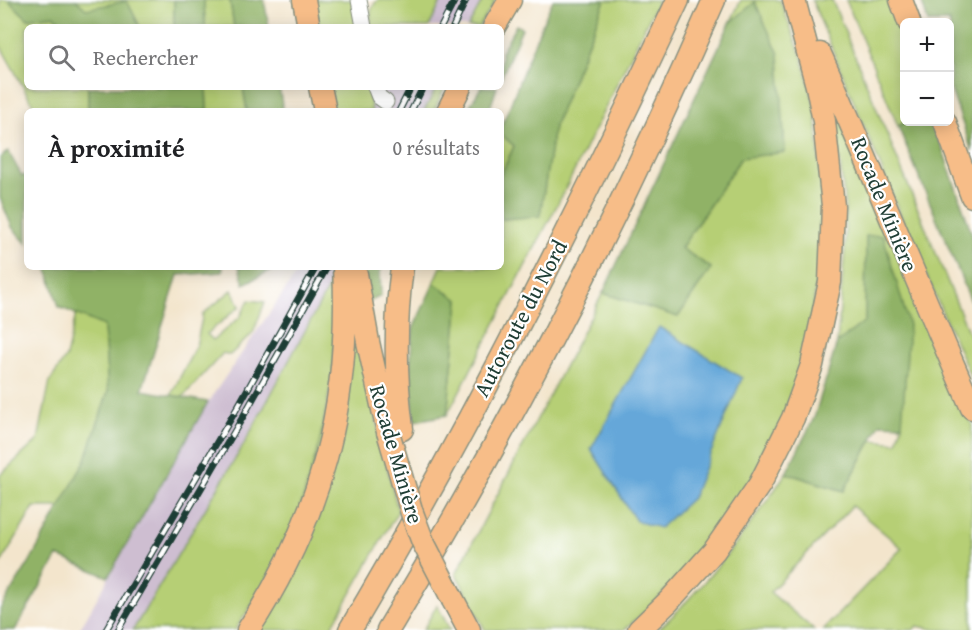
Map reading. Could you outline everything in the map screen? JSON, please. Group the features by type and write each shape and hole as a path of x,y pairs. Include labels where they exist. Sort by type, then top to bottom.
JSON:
{"highway":[{"path":"304,0 308,24"},
{"path":"496,24 510,0"},
{"name":"Autoroute du Nord","path":"350,630 398,550 514,333 587,191 678,0"},
{"name":"Autoroute du Nord","path":"388,630 513,416 657,126 714,0"},
{"path":"639,630 714,552 760,484 793,418 812,365 830,282 833,206 824,121 795,0"},
{"name":"Rocade Minière","path":"795,0 861,144 934,324 972,408"},
{"path":"902,0 908,18"},
{"path":"320,90 323,108"},
{"path":"450,108 458,90"},
{"path":"946,126 972,196"},
{"path":"248,630 294,546 316,494 326,462 344,370 346,328 344,270"},
{"name":"Rocade Minière","path":"356,270 368,342 395,431 419,533 470,630"},
{"path":"395,431 397,330 402,270"},
{"path":"406,630 427,591 438,547"}],"lane":[{"path":"359,0 363,24"},
{"path":"376,90 379,97 386,102"}],"shaded area":[{"path":"407,0 483,0 470,24 395,24"},
{"path":"368,90 435,90 426,108 367,108"},
{"path":"299,270 326,270 333,279 243,446 133,630 79,630 208,402"}],"green space":[{"path":"0,0 8,0 28,19 54,15 62,24 24,24 24,88 0,45"},
{"path":"8,0 76,0 86,9 127,1 138,24 62,24 54,15 28,19"},
{"path":"76,0 174,0 174,24 138,24 127,1 86,10"},
{"path":"174,0 204,0 205,24 174,24"},
{"path":"204,0 230,0 234,24 205,24"},
{"path":"230,0 264,0 268,24 234,24"},
{"path":"314,0 352,0 356,24 318,24"},
{"path":"378,0 442,0 430,24 371,24 370,16"},
{"path":"483,0 496,0 481,24 470,24"},
{"path":"553,0 605,0 554,127 540,216 504,219 504,168 514,146 504,137 504,121"},
{"path":"605,0 658,0 563,194 447,415 459,300 434,283 440,270 504,270 504,219 540,215 554,127"},
{"path":"741,0 780,0 803,60 816,112 823,215 812,319 802,366 780,425 751,481 706,546 654,603 624,630 485,630 456,574 603,293 678,316 711,268 681,248 741,158 756,3 730,23"},
{"path":"812,0 832,0 972,341 972,380 908,233"},
{"path":"846,0 891,0 900,28 900,125 898,126"},
{"path":"921,0 972,0 972,151 954,99 954,18 927,18"},
{"path":"755,2 779,54 785,152 741,158 681,248 711,268 678,317 603,293 730,23"},
{"path":"516,25 522,28 504,71 504,47"},
{"path":"25,90 88,90 88,108 35,108"},
{"path":"88,90 206,90 207,108 88,108"},
{"path":"206,90 244,90 246,108 207,108"},
{"path":"244,90 280,90 282,108 246,108"},
{"path":"330,90 368,90 372,108 334,108"},
{"path":"435,90 444,90 435,108 426,108"},
{"path":"479,90 496,90 490,108 469,108"},
{"path":"842,115 932,337 972,424 972,630 937,630 917,626 913,630 823,630 902,548 852,506 770,592 814,630 658,630 694,594 726,555 786,473 844,491 872,440 897,443 902,425 866,237 865,321 837,343 845,248 845,207 835,118"},
{"path":"898,126 934,126 972,234 972,304"},
{"path":"504,137 514,146 504,168"},
{"path":"8,151 22,176 24,176 24,241 12,227 0,198 0,158"},
{"path":"883,235 909,325 902,425 880,424 844,491 786,473 814,418 837,343 865,321 866,236"},
{"path":"48,270 222,270 222,272 178,275 142,390 208,402 108,577 58,556 15,630 0,630 0,609 29,563 86,459 108,392 104,326 59,307"},
{"path":"240,270 272,270 244,284"},
{"path":"364,270 381,270 381,296 369,302"},
{"path":"333,279 335,325 333,374 310,490 262,590 235,630 133,630 243,446"},
{"path":"434,283 459,300 447,415 414,421 410,366 413,329"},
{"path":"232,290 240,306 207,334 213,340 240,317 249,300 265,302 253,333 230,355 223,353 183,397 171,395 196,346 203,314"},
{"path":"76,314 104,326 108,392 86,460 60,507 34,507 0,565 0,475 38,440 50,381 66,357"},
{"path":"352,333 357,333 398,511 330,630 254,630 272,602"},
{"path":"437,605 450,630 423,630"}],"water":[{"path":"659,327 742,378 692,498 660,528 636,521 591,449"}],"railway":[{"path":"443,24 455,0"},
{"path":"454,24 466,0"},
{"path":"400,108 410,90"},
{"path":"412,108 422,90"},
{"path":"106,630 236,410 314,270"},
{"path":"118,630 244,415 325,270"}]}
